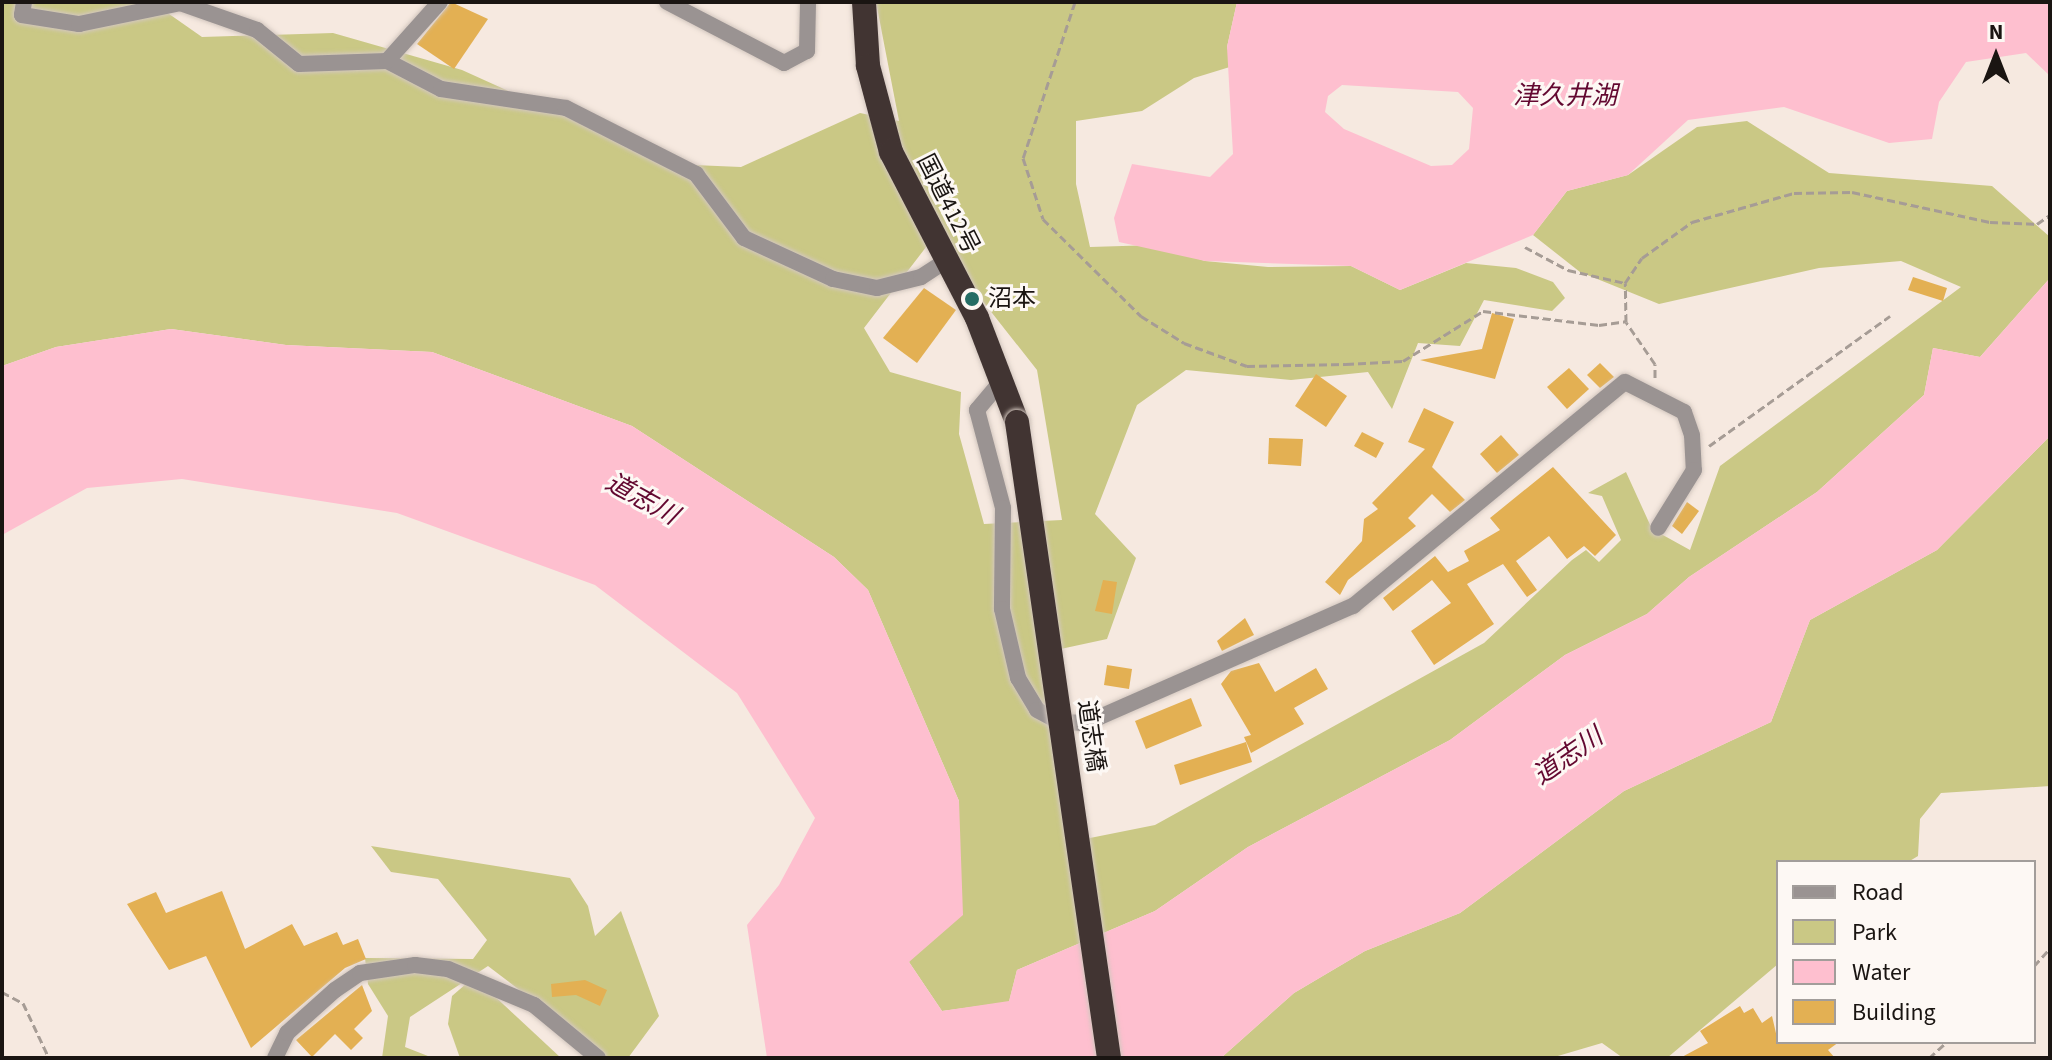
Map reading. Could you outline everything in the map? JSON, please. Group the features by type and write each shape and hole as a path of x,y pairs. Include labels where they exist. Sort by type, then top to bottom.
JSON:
{"highway":[{"name":"国道412号","path":"864,2 882,124 1004,378 1017,422"},
{"name":"道志橋","path":"1017,422 1109,1058"}],"street":[{"path":"24,2 22,15 79,24 180,3 257,30 299,64 387,61 441,89 566,108 696,174 744,238 819,274 877,288 921,277 946,261"},
{"path":"387,61 440,2"},
{"path":"667,2 784,63 807,51 808,2"},
{"path":"1004,378 977,410 1003,508 1002,609 1018,678 1037,710 1086,723 1353,606 1625,382 1684,412 1694,470 1658,528"},
{"path":"275,1058 287,1033 335,990 360,973 415,965 448,969 534,1005 598,1058"}],"path":[{"path":"1075,2 1023,158 1043,219 1141,316 1184,343 1247,366 1346,364 1403,361 1483,311 1599,325 1626,321"},
{"path":"1655,395 1655,364 1626,321 1625,283 1642,258 1692,222 1794,193 1852,192 1990,222 2037,224 2050,215"},
{"path":"1525,247 1568,270 1625,283"},
{"path":"1693,458 1890,316"},
{"path":"2036,964 2050,948"},
{"path":"2,992 23,1003 49,1058"},
{"path":"1929,1058 1945,1044"}],"green space":[{"path":"2,2 152,2 202,37 333,33 462,70 670,164 741,167 860,113 899,121 876,2 1237,2 1227,47 1233,66 1194,78 1142,111 1076,121 1076,184 1090,247 1155,245 1205,261 1268,267 1351,266 1400,290 1466,263 1516,268 1553,282 1565,298 1552,311 1484,300 1460,346 1418,343 1392,409 1368,372 1291,380 1186,370 1137,405 1095,514 1136,558 1107,639 1042,653 1085,839 1155,825 1484,643 1572,560 1586,550 1599,562 1621,540 1602,496 1588,493 1626,472 1652,529 1690,550 1720,466 1961,287 1901,261 1819,268 1659,304 1580,272 1533,235 1567,191 1628,175 1697,127 1747,121 1829,173 1992,186 2050,237 2050,278 1980,357 1933,348 1924,395 1817,492 1689,577 1647,614 1565,655 1450,740 1248,847 1155,911 1017,970 1009,1002 942,1011 909,962 959,801 868,590 834,557 632,426 432,352 286,345 171,329 56,347 2,366","holes":["933,238 1037,370 1062,520 984,524 959,434 961,392 890,372 864,328"]},
{"path":"2050,436 2050,786 1941,793 1920,819 1918,856 1911,860 1776,860 1776,966 1667,1058 1623,1058 1602,1043 1551,1058 1221,1058 1294,993 1365,951 1460,913 1624,791 1771,722 1810,620 1937,550"},
{"path":"371,846 570,878 588,906 595,936 621,911 659,1016 628,1058 608,1058 488,966 410,1017 405,1047 433,1058 382,1058 388,1016 368,984 365,958 473,959 487,940 438,879 391,872"},
{"path":"474,977 561,1058 460,1058 448,1024 452,996"}],"water":[{"name":"津久井湖","path":"1237,2 2050,2 2050,76 2026,53 1966,62 1939,102 1932,139 1889,143 1784,107 1688,120 1628,175 1567,191 1533,235 1400,290 1351,266 1205,261 1119,242 1114,218 1132,164 1210,177 1233,154 1227,47","holes":["1342,85 1458,92 1473,108 1469,149 1452,165 1431,166 1344,129 1325,112 1328,96"]},
{"name":"道志川","path":"2050,278 2050,436 1937,550 1810,620 1771,722 1624,791 1460,913 1365,951 1294,993 1221,1058 767,1058 747,925 779,885 815,818 737,693 595,585 397,513 182,479 87,488 2,535 2,366 56,347 171,329 286,345 432,352 632,426 834,557 868,590 959,801 963,915 909,962 942,1011 1009,1001 1017,970 1155,911 1248,847 1450,740 1565,655 1647,614 1689,577 1817,492 1924,395 1933,348 1980,357"}],"building":[{"path":"451,2 488,19 454,69 417,44"},
{"path":"1913,277 1947,288 1943,301 1908,290"},
{"path":"924,288 956,310 917,363 883,338"},
{"path":"1492,313 1514,319 1495,379 1420,360 1482,349"},
{"path":"1600,363 1614,377 1600,388 1587,375"},
{"path":"1569,368 1589,389 1567,409 1547,387"},
{"path":"1316,374 1347,396 1326,427 1295,406"},
{"path":"1424,408 1454,422 1432,467 1465,500 1450,512 1432,494 1408,518 1416,526 1348,580 1340,595 1325,582 1362,541 1364,519 1378,509 1372,503 1425,449 1408,442"},
{"path":"1362,432 1384,443 1376,458 1354,446"},
{"path":"1501,435 1519,455 1497,473 1480,454"},
{"path":"1269,438 1303,439 1301,466 1268,464"},
{"path":"1553,467 1616,535 1595,556 1584,546 1567,559 1549,536 1516,561 1537,590 1527,597 1503,564 1467,584 1494,624 1434,665 1411,631 1451,603 1432,580 1393,611 1383,598 1435,556 1448,572 1469,561 1464,551 1500,530 1490,518"},
{"path":"1687,502 1699,511 1682,534 1672,526"},
{"path":"1103,580 1117,582 1112,614 1095,611"},
{"path":"1245,618 1254,635 1222,651 1217,641"},
{"path":"1259,663 1275,692 1316,668 1328,689 1294,708 1304,724 1251,753 1244,737 1251,735 1221,684 1231,671"},
{"path":"1107,665 1132,669 1129,689 1104,685"},
{"path":"1191,698 1202,726 1146,749 1135,721"},
{"path":"1246,742 1252,762 1180,785 1174,765"},
{"path":"222,891 245,949 292,924 304,946 337,932 343,945 358,939 366,959 345,968 251,1048 206,956 169,970 127,904 156,892 166,913"},
{"path":"585,980 607,990 600,1006 576,995 552,997 551,984"},
{"path":"362,985 372,1011 354,1029 363,1038 351,1050 335,1034 312,1057 296,1040"},
{"path":"1740,1006 1744,1013 1753,1008 1762,1023 1772,1016 1776,1044 1836,1044 1828,1050 1835,1058 1680,1058 1708,1043 1700,1031"}],"place":[{"name":"沼本","path":"972,299"}]}
